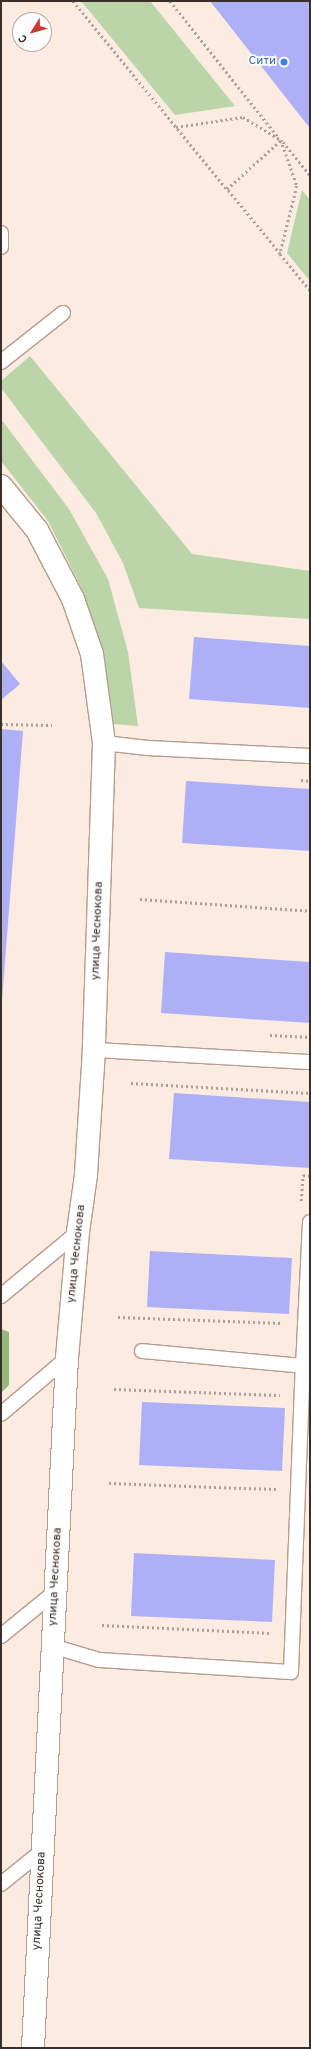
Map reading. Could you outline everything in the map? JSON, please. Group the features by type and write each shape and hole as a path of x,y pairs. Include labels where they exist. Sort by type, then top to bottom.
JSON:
{"street":[{"name":"улица Чеснокова","path":"1,486 37,530 73,599 92,654 104,743 94,1050 86,1175 78,1232 66,1358 33,2048"}],"lane":[{"path":"1,233 1,247"},
{"path":"1,362 63,313"},
{"path":"104,743 148,748 310,756"},
{"path":"94,1050 310,1062"},
{"path":"52,1646 100,1660 291,1672 310,1222"},
{"path":"1,1296 78,1232"},
{"path":"142,1351 304,1366"},
{"path":"1,1414 66,1358"},
{"path":"1,1636 55,1592"},
{"path":"1,1884 42,1851"}],"path":[{"path":"73,1 310,290"},
{"path":"170,1 310,175"},
{"path":"176,127 242,117 281,140 297,186 280,254"},
{"path":"227,189 281,140"},
{"path":"1,724 52,725"},
{"path":"140,899 310,911"},
{"path":"132,1083 310,1093"},
{"path":"301,1206 303,1175 310,1176"},
{"path":"118,1317 287,1323"},
{"path":"114,1390 286,1395"},
{"path":"109,1483 281,1489"},
{"path":"102,1625 274,1634"}],"green space":[{"path":"81,1 150,1 235,106 175,115"},
{"path":"302,190 310,200 310,281 287,253"},
{"path":"30,356 192,554 310,571 310,619 139,608 123,563 96,513 1,388 1,381"},
{"path":"1,419 69,509 108,579 128,652 138,726 113,724 104,654 84,593 48,521 1,461"},
{"path":"1,1329 9,1332 9,1385 1,1393"}],"building":[{"name":"Сити","path":"210,1 310,1 310,128 305,122"},
{"path":"194,637 310,646 310,708 189,699"},
{"path":"1,661 20,684 1,700"},
{"path":"1,729 23,731 2,1000 1,999"},
{"path":"186,781 310,789 310,851 182,843"},
{"path":"165,952 310,962 310,1023 161,1013"},
{"path":"174,1093 310,1102 310,1168 169,1159"},
{"path":"150,1251 292,1258 289,1314 147,1307"},
{"path":"142,1402 285,1408 282,1471 139,1465"},
{"path":"134,1553 275,1560 272,1622 131,1616"}],"place":[{"name":"Сити","path":"284,62"}]}
